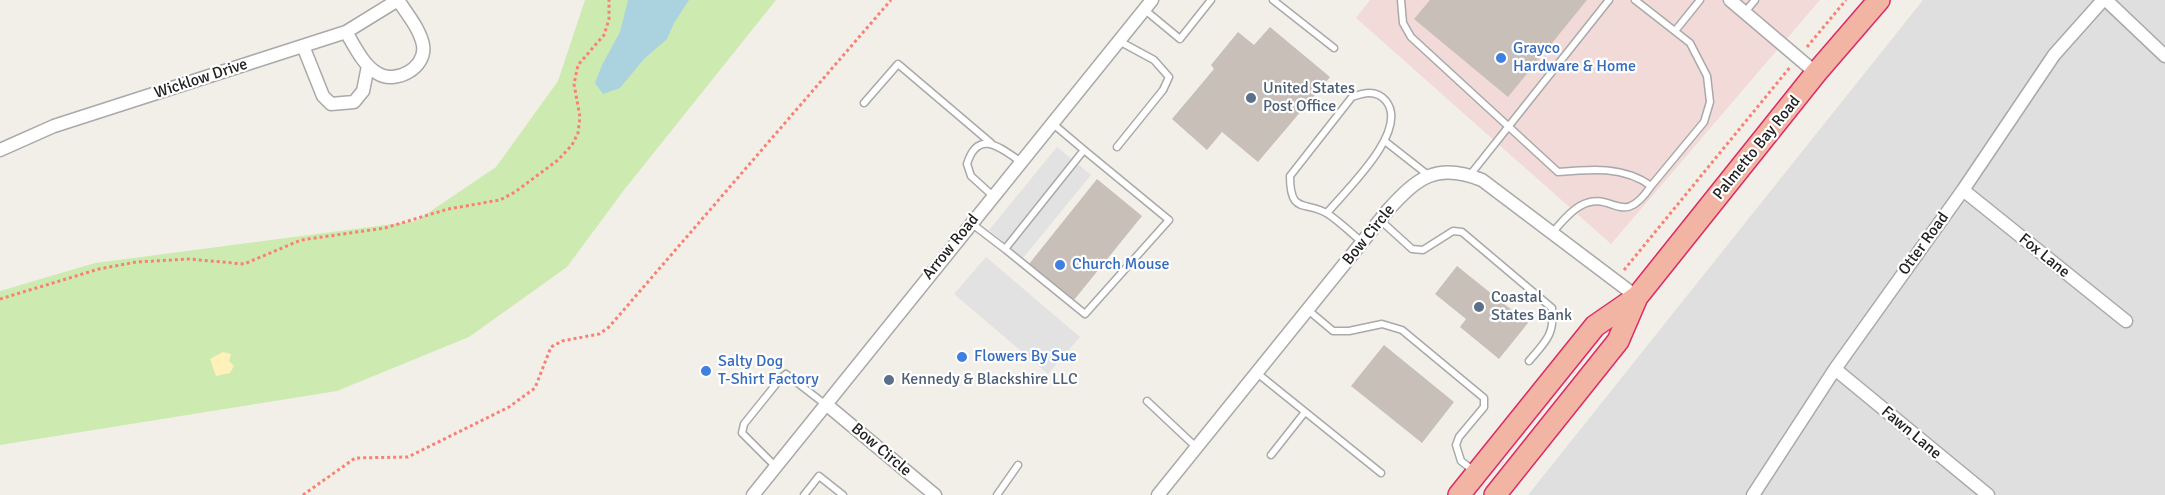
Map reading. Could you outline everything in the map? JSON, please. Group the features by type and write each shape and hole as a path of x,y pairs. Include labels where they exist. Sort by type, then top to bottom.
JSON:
{"highway":[{"name":"Palmetto Bay Road","path":"1496,495 1618,342 1637,297 1816,74 1879,0"},
{"name":"Palmetto Bay Road","path":"1459,495 1595,326 1637,297"}],"street":[{"name":"Wicklow Drive","path":"0,150 54,126 346,32 398,0 419,33 424,47 419,64 410,72 393,76 377,74 368,66"},
{"path":"1730,0 1816,74"},
{"path":"2104,0 2165,56"},
{"name":"Otter Road","path":"1753,495 1835,369 1963,190 2054,55 2104,0"},
{"name":"Arrow Road","path":"753,495 1148,5"},
{"path":"303,46 323,96 331,104 354,102 363,91 368,66 346,32"},
{"path":"1428,175 1449,172 1470,175 1492,186 1637,297"},
{"name":"Bow Circle","path":"1158,495 1380,220 1408,188 1428,175"},
{"name":"Fox Lane","path":"1963,190 2126,321"},
{"name":"Fawn Lane","path":"1835,369 1988,495"},
{"name":"Bow Circle","path":"827,405 936,495"}],"lane":[{"path":"1148,5 1180,39 1211,0"},
{"path":"1273,0 1334,48"},
{"path":"1401,0 1403,23 1411,37 1558,172 1611,170 1640,177 1652,186"},
{"path":"1470,175 1609,0"},
{"path":"1552,233 1581,205 1604,202 1630,207 1639,204 1704,122 1710,102 1707,76 1690,44 1635,0"},
{"path":"1675,32 1700,0"},
{"path":"1745,13 1755,0"},
{"path":"1117,147 1163,90 1169,77 1154,60 1119,41"},
{"path":"864,103 898,64 991,143 1021,162"},
{"path":"1327,213 1386,142 1391,120 1387,102 1379,95 1365,92 1352,98 1290,176 1293,198 1303,208 1327,213 1362,242"},
{"path":"971,223 1085,314 1169,220 1052,123"},
{"path":"1386,142 1428,175"},
{"path":"991,143 983,143 974,149 967,164 971,176 993,196"},
{"path":"1005,249 1084,150"},
{"path":"1380,220 1412,249 1424,250 1433,247 1441,237 1453,231 1462,232 1552,308 1554,325 1551,335 1529,362"},
{"path":"1308,310 1333,331 1349,331 1382,324 1402,330 1484,398 1484,407 1459,437 1456,445 1461,460 1476,473"},
{"path":"1257,373 1381,473"},
{"path":"776,467 742,433 744,424 780,378 786,374 827,405"},
{"path":"1147,401 1197,447"},
{"path":"1271,455 1305,412"},
{"path":"997,495 1018,465"},
{"path":"804,495 819,476 843,495"}],"path":[{"path":"0,299 99,270 136,262 189,259 244,264 301,240 385,228 438,212 500,200 549,166 572,145 578,133 580,117 574,84 578,66 604,35 609,19 609,0"},
{"path":"303,495 355,458 408,457 509,407 535,388 551,347 562,341 599,333 609,327 891,0"},
{"path":"1614,280 1846,0"},
{"path":"311,490 314,495"}],"shaded area":[{"path":"1370,0 1820,0 1611,244 1356,18"},
{"path":"1923,0 2165,0 2165,495 1528,495"},
{"path":"1057,147 1091,175 1023,258 989,230"},
{"path":"986,257 1080,337 1048,374 954,294"}],"green space":[{"path":"585,0 776,0 624,190 567,267 469,337 337,391 0,445 0,291 95,263 416,221 496,167 558,81"}],"sand":[{"path":"223,352 231,354 229,361 234,366 230,373 216,376 210,359"}],"water":[{"path":"628,0 689,0 667,39 644,59 620,88 603,94 595,83 620,32"}],"building":[{"name":"Grayco Hardware & Home","path":"1430,0 1587,0 1508,97 1414,19"},
{"name":"United States Post Office","path":"1270,27 1330,77 1258,162 1222,132 1207,150 1172,119 1214,69 1211,65 1238,32 1254,45"},
{"path":"1097,179 1142,216 1074,300 1029,264"},
{"name":"Coastal States Bank","path":"1457,266 1528,323 1499,359 1460,327 1466,319 1435,294"},
{"path":"1384,345 1454,402 1422,443 1351,386"}],"place":[{"name":"Grayco Hardware & Home","path":"1501,58"},
{"name":"United States Post Office","path":"1251,98"},
{"name":"Church Mouse","path":"1060,265"},
{"name":"Coastal States Bank","path":"1479,307"},
{"name":"Flowers By Sue","path":"962,357"},
{"name":"Salty Dog T-Shirt Factory","path":"706,371"},
{"name":"Kennedy & Blackshire LLC","path":"889,380"}]}
